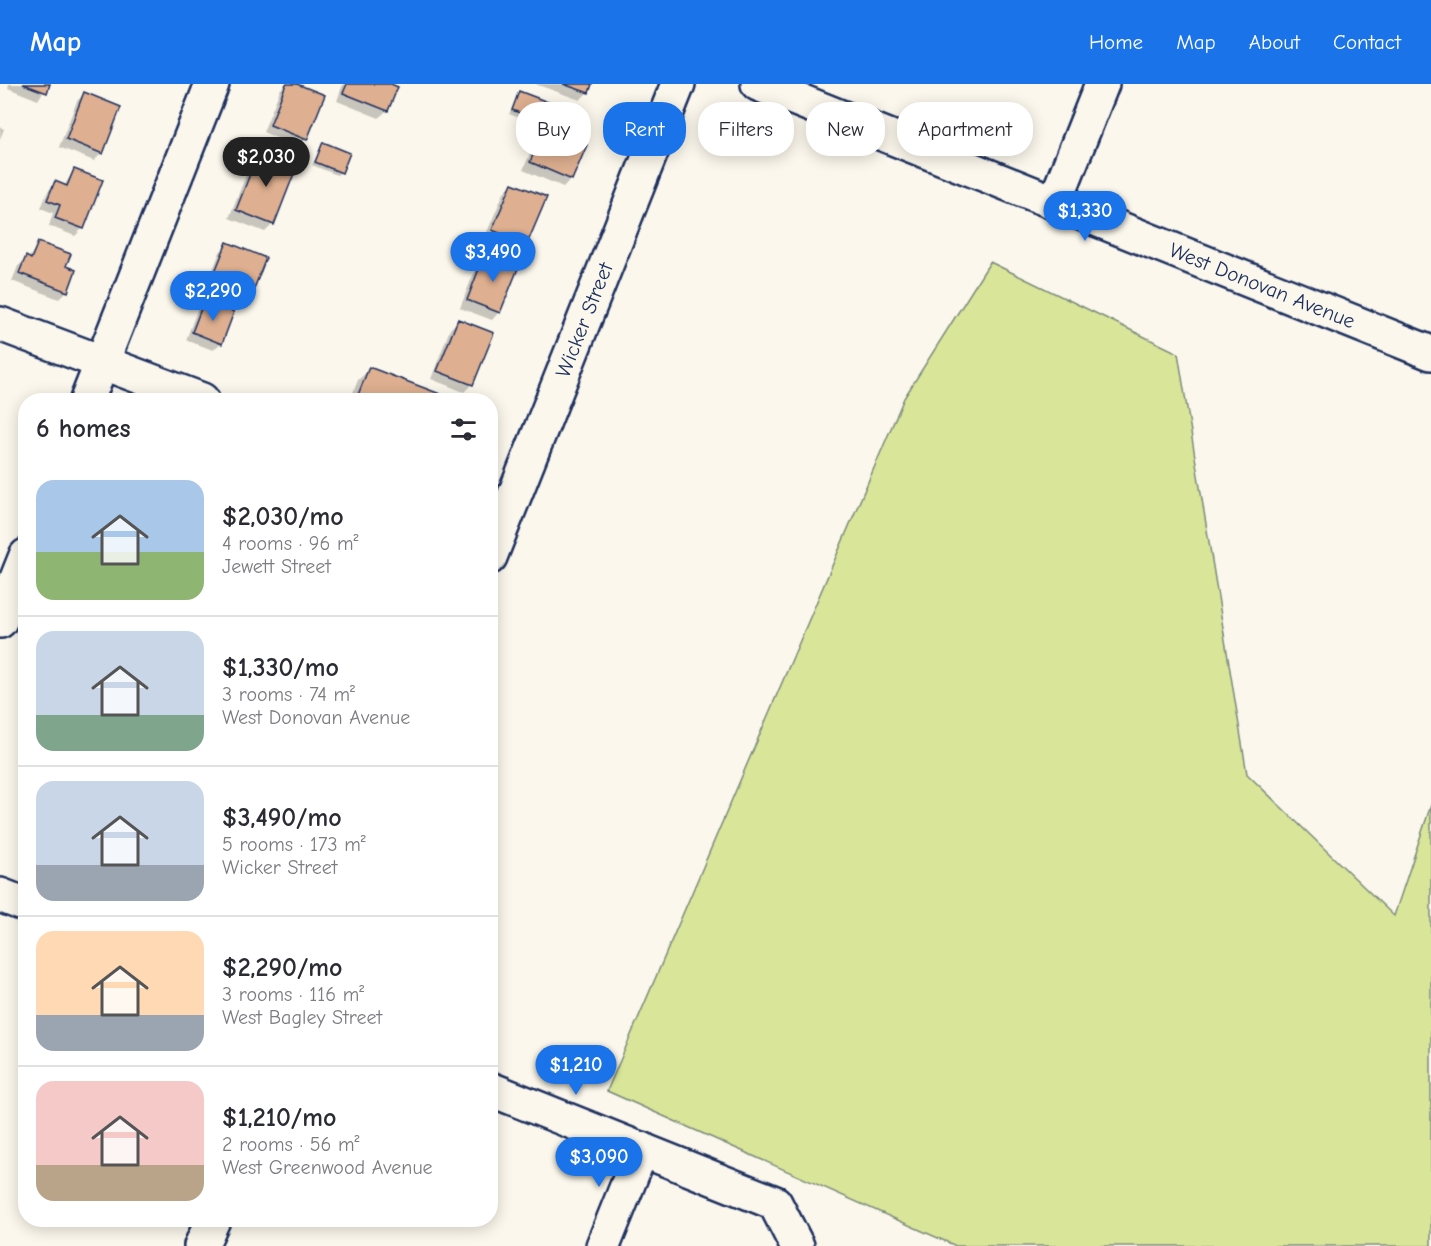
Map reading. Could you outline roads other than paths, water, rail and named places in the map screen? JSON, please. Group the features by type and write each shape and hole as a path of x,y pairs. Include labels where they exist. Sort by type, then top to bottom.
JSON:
{"street":[{"path":"90,393 212,84"},
{"name":"Wicker Street","path":"498,519 678,84"},
{"name":"West Donovan Avenue","path":"758,84 1431,353"},
{"path":"1054,202 1102,84"},
{"path":"0,324 184,393"},
{"path":"0,621 18,576"},
{"path":"0,895 18,902"},
{"path":"498,1092 775,1203 797,1246"},
{"path":"603,1246 642,1149"},
{"path":"201,1246 210,1227"}]}
